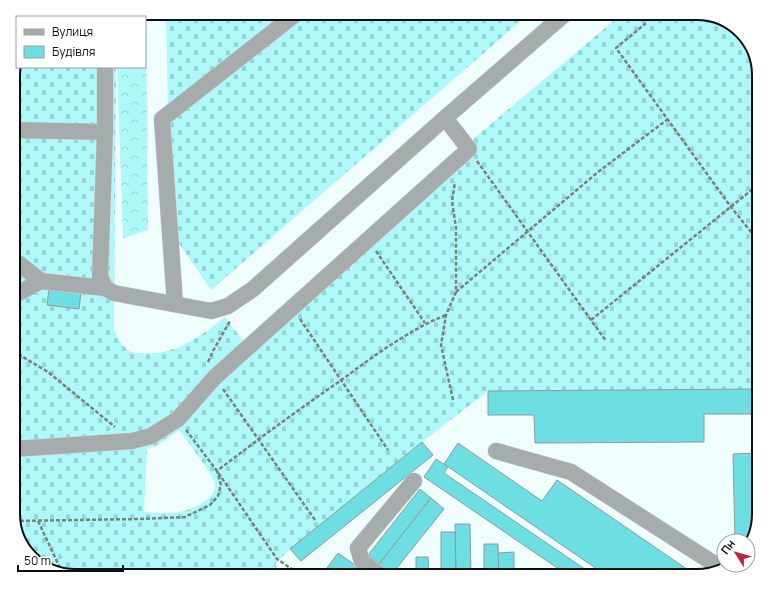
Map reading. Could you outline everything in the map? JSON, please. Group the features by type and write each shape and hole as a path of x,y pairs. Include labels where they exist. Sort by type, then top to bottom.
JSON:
{"lane":[{"path":"175,304 162,119 288,20"},
{"path":"20,264 41,281 105,288 114,293 211,311 228,306 253,289 444,118 558,20"},
{"path":"105,68 105,132 100,276 105,288"},
{"path":"20,449 132,441 151,436 178,419 214,377 469,149 444,118"},
{"path":"20,130 105,132"},
{"path":"20,292 41,281"},
{"path":"496,451 571,472 716,565"},
{"path":"372,569 362,562 358,548 414,481"}],"path":[{"path":"642,20 645,24 616,48 731,207 752,233"},
{"path":"456,292 598,172 668,119"},
{"path":"469,149 606,341"},
{"path":"453,400 441,345 446,315 456,292 456,228 452,201 455,177"},
{"path":"591,320 752,190"},
{"path":"368,239 425,323"},
{"path":"292,307 388,450"},
{"path":"217,471 258,439 399,338 425,323 446,315"},
{"path":"20,355 48,372 132,441"},
{"path":"214,377 315,520"},
{"path":"178,419 217,471 277,559 292,569"},
{"path":"21,521 185,517 210,505 218,496 221,485 217,471"},
{"path":"38,521 60,567"}],"green space":[{"path":"146,20 148,230 123,238 117,68 146,68"},
{"path":"166,20 522,20 211,290 176,239 168,111"},
{"path":"615,20 704,20 725,27 741,41 749,57 752,75 752,389 488,391 422,442 290,549 275,564 278,569 64,568 41,558 27,542 20,518 21,68 116,68 114,330 123,345 132,352 139,353 155,353 177,348 197,338 225,317 244,342 460,150","holes":["179,430 213,479 215,489 213,493 199,505 179,512 144,512 147,449 160,443"]}],"building":[{"path":"49,289 81,292 79,309 47,305"},
{"path":"752,389 752,414 704,414 704,442 535,443 534,415 488,415 488,391"},
{"path":"422,442 433,455 301,561 290,549"},
{"path":"458,443 542,501 557,480 687,569 597,569 444,464"},
{"path":"752,453 751,525 749,533 735,533 733,454"},
{"path":"436,459 448,467 444,473 585,569 559,569 424,477"},
{"path":"420,489 431,498 379,564 368,555"},
{"path":"431,498 444,509 396,569 386,569 379,564"},
{"path":"455,524 470,524 471,569 456,569"},
{"path":"441,532 455,532 456,569 441,569"},
{"path":"484,544 498,544 499,569 484,569"},
{"path":"514,552 514,569 499,569 498,553"},
{"path":"338,553 361,569 326,569"},
{"path":"416,557 428,557 429,569 416,569"}]}
